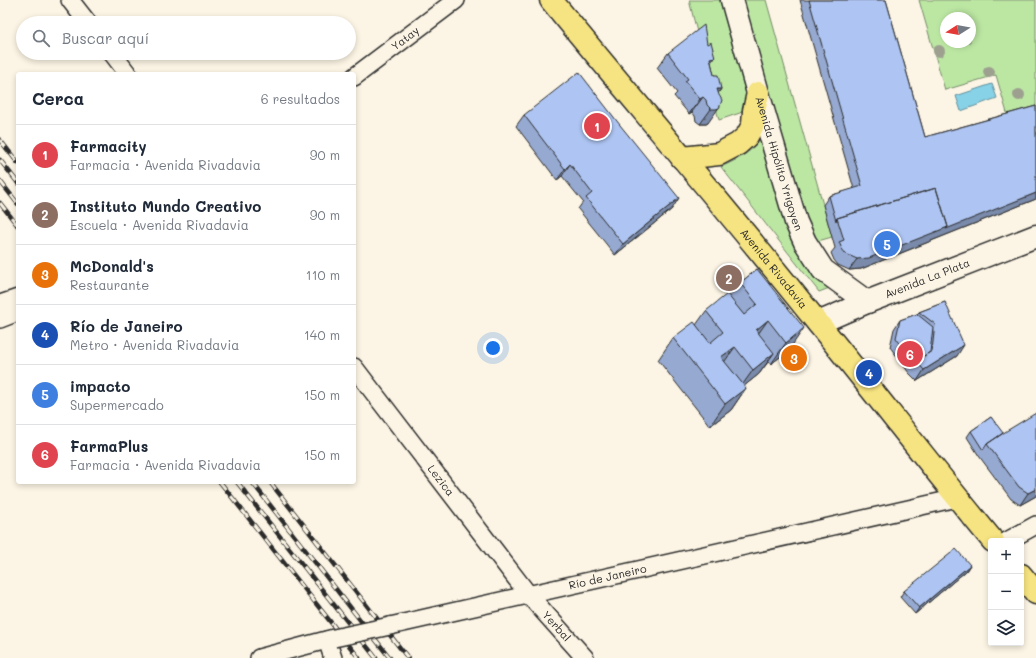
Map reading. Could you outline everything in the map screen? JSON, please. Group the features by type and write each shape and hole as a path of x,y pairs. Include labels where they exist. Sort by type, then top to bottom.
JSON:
{"main road":[{"name":"Avenida Rivadavia","path":"550,0 818,323 990,538"},
{"name":"Avenida Hipólito Yrigoyen","path":"732,0 796,222 805,242 823,270 867,302"},
{"path":"682,158 719,154 738,144 747,136 753,125 758,93"},
{"name":"Avenida La Plata","path":"818,323 867,302 1036,236"},
{"path":"1024,579 1036,593"}],"street":[{"path":"70,0 83,16"},
{"name":"Yatay","path":"356,75 456,0"},
{"path":"117,60 126,72"},
{"path":"0,304 16,299"},
{"path":"0,319 16,313"},
{"name":"Lezica","path":"356,370 528,594"},
{"name":"Río de Janeiro","path":"259,658 330,639 957,498"},
{"path":"1012,538 1036,525"},
{"name":"Yerbal","path":"528,594 585,658"},
{"path":"330,639 333,658"}],"green space":[{"path":"689,0 720,0 747,98 745,109 740,113 719,120"},
{"path":"741,0 766,0 832,237 811,243"},
{"path":"919,0 1036,0 1036,112 1009,120 996,75 945,90"},
{"path":"763,134 832,287 819,292 721,167 740,158 759,141"}],"water":[{"path":"992,84 997,98 961,111 956,96"}],"building":[{"path":"809,0 886,0 925,137 1036,106 1036,193 946,229 948,227 936,188 837,218 836,221 829,196 862,186"},
{"path":"704,25 707,44 711,42 715,57 710,58 714,75 718,75 721,89 717,89 722,100 719,108 716,109 711,109 703,97 700,99 685,81 688,79 668,53"},
{"path":"579,72 679,198 623,244 586,198 592,193 570,164 565,169 524,115"},
{"path":"936,188 948,227 869,258 857,259 846,254 842,249 839,242 844,240 837,218"},
{"path":"757,269 804,328 786,343 768,320 756,330 774,353 753,370 735,347 721,357 746,388 725,404 673,338 694,322 710,343 723,332 706,311 727,294 744,315 757,304 740,283"},
{"path":"945,302 964,345 924,370 916,361 932,351 935,324 919,312"},
{"path":"917,314 933,327 930,352 916,361 915,364 896,338 900,320"},
{"path":"1036,413 1036,489 1028,493 1019,487 987,444"},
{"path":"991,417 1003,433 987,444 983,450 971,431"},
{"path":"956,549 970,565 919,608 904,591"}],"railway":[{"path":"0,140 16,160"},
{"path":"0,160 16,180"},
{"path":"0,181 16,201"},
{"path":"0,203 16,223"},
{"path":"222,484 359,658"},
{"path":"239,484 376,658"},
{"path":"254,484 390,658"},
{"path":"272,484 408,658"}],"place":[{"name":"Farmacity","path":"597,126"},
{"name":"impacto","path":"887,244"},
{"name":"Instituto Mundo Creativo","path":"729,278"},
{"name":"FarmaPlus","path":"910,354"},
{"name":"McDonald's","path":"794,358"},
{"name":"Río de Janeiro","path":"869,373"}]}
